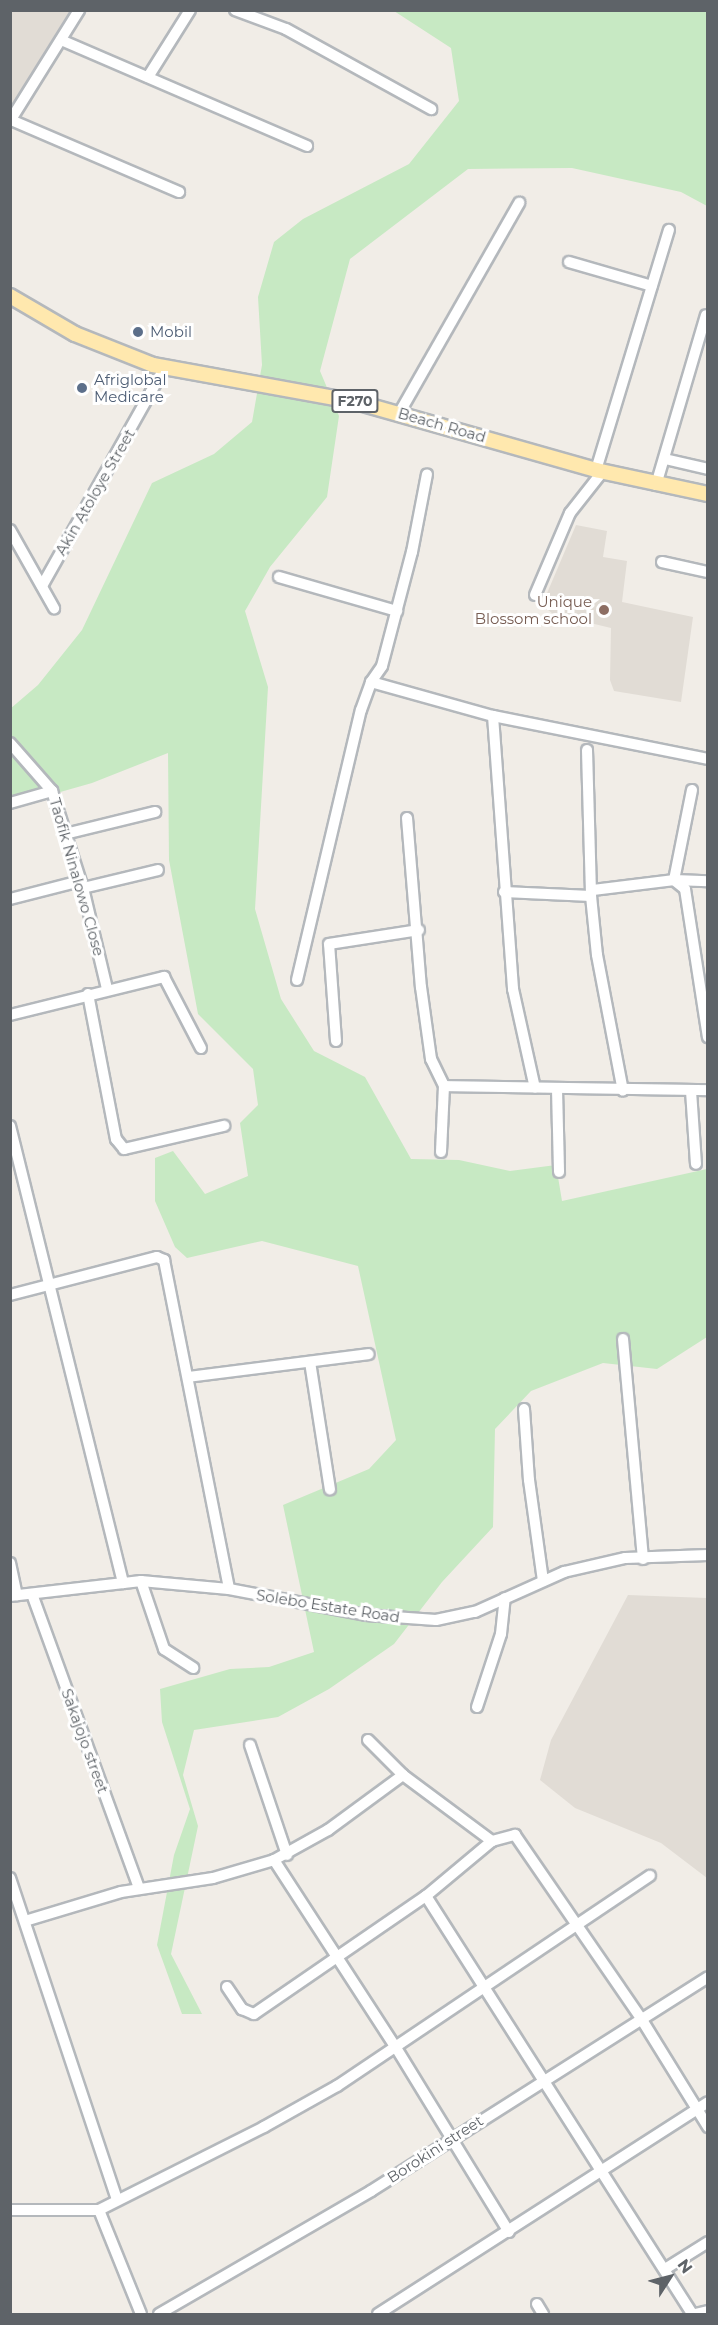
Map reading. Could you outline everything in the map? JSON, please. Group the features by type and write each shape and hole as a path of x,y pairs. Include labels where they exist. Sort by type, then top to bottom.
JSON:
{"main road":[{"name":"Beach Road","path":"10,296 75,334 165,367 400,412 656,485 708,494"}],"street":[{"path":"79,10 11,120 179,192"},
{"path":"148,77 189,10"},
{"path":"235,10 286,28 431,109"},
{"path":"61,40 307,146"},
{"path":"400,412 519,203"},
{"path":"535,595 570,513 600,470 669,230"},
{"path":"569,262 652,286"},
{"path":"656,485 706,315"},
{"name":"Akin Atoloye Street","path":"42,586 165,367"},
{"path":"665,459 708,469"},
{"path":"297,980 370,682 379,676 397,610 427,474"},
{"path":"10,530 54,608"},
{"path":"662,562 708,572"},
{"path":"279,578 397,610"},
{"path":"370,682 493,716 708,759"},
{"path":"493,716 504,892 513,989 535,1088"},
{"name":"Taofik Ninalowo Close","path":"10,743 52,791 81,885 107,989"},
{"path":"587,750 592,893 597,955 623,1090"},
{"path":"674,880 692,790"},
{"path":"10,803 52,791"},
{"path":"65,834 155,812"},
{"path":"407,818 419,930 421,987 431,1059 444,1086 441,1152"},
{"path":"10,899 158,870"},
{"path":"504,892 592,893 674,880 708,881"},
{"path":"674,880 685,889 703,975 708,1037"},
{"path":"336,1041 329,944 419,930"},
{"path":"10,1015 107,989 164,977 201,1048"},
{"path":"88,994 116,1139 124,1149 224,1126"},
{"path":"444,1086 708,1090"},
{"path":"557,1089 559,1172"},
{"path":"691,1090 696,1164"},
{"path":"10,1126 123,1583"},
{"path":"10,1295 163,1258 167,1264 229,1589"},
{"path":"623,1339 643,1559"},
{"path":"188,1377 369,1354"},
{"path":"310,1362 330,1489"},
{"path":"524,1409 529,1480 543,1581"},
{"name":"Solebo Estate Road","path":"14,1596 141,1581 229,1589 366,1615 436,1620 475,1612 564,1572 625,1558 708,1555"},
{"path":"10,1563 14,1596"},
{"path":"141,1581 164,1649 193,1668"},
{"name":"Sakajojo street","path":"32,1594 139,1888"},
{"path":"477,1707 501,1634 505,1598"},
{"path":"368,1740 403,1775 492,1841"},
{"path":"250,1745 287,1855"},
{"path":"25,1921 139,1888 213,1878 287,1855 328,1830 403,1775"},
{"path":"226,1987 242,2009 254,2014 426,1896 492,1841 516,1835 642,2020 708,2127"},
{"path":"274,1860 395,2046 509,2232"},
{"path":"10,2210 99,2210 321,2096 650,1876"},
{"path":"10,1878 117,2199"},
{"path":"426,1896 694,2314 708,2311"},
{"name":"Borokini street","path":"159,2314 333,2214 708,1977"},
{"path":"378,2314 509,2232 708,2102"},
{"path":"99,2210 141,2314"},
{"path":"665,2269 708,2242"}],"shaded area":[{"path":"11,11 72,11 11,113"},
{"name":"Unique Blossom school","path":"576,525 607,531 603,557 627,561 622,602 693,617 681,702 614,691 610,680 611,628 553,614 542,605"},
{"path":"628,1595 707,1598 707,1878 661,1843 575,1808 540,1780 551,1740"}],"green space":[{"path":"394,11 707,11 707,206 681,192 572,168 468,169 350,259 320,371 339,416 327,497 270,567 245,611 268,687 255,909 281,999 314,1051 365,1077 411,1159 459,1160 510,1171 556,1165 562,1201 707,1169 707,1337 657,1369 603,1363 531,1391 495,1429 493,1527 442,1582 394,1644 329,1689 278,1717 194,1730 183,1775 198,1826 171,1954 202,2014 182,2014 157,1945 174,1855 190,1809 162,1722 160,1689 230,1669 269,1667 314,1652 283,1505 369,1469 396,1440 358,1266 262,1241 187,1258 175,1247 155,1201 155,1158 173,1151 205,1194 248,1176 240,1123 258,1105 253,1069 198,1014 169,860 168,753 92,783 11,806 10,709 38,685 82,630 152,483 214,454 252,422 262,365 258,297 274,242 303,219 409,164 459,101 451,48"}],"place":[{"name":"Mobil","path":"138,332"},
{"name":"Afriglobal Medicare","path":"82,388"},
{"name":"Unique Blossom school","path":"604,610"}]}
